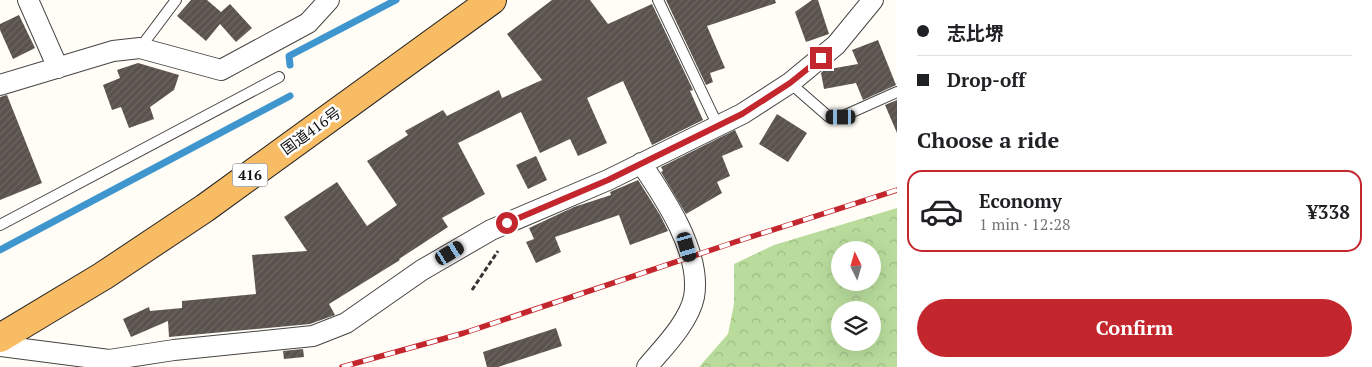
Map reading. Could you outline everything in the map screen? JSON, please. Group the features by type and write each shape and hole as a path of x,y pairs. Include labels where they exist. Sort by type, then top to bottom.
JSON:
{"highway":[{"name":"国道416号","path":"0,338 104,276 205,208 492,0"}],"street":[{"path":"28,0 58,68"},
{"path":"0,85 113,51 140,48 221,70 308,23 329,0"},
{"path":"0,346 109,360 174,350 313,336 346,324 422,270 491,230 608,180 742,114 790,83 836,45 873,0"},
{"path":"641,163 670,207 687,247 695,274 694,298 688,313 677,330 647,367"}],"lane":[{"path":"140,48 176,0"},
{"path":"658,0 718,126"},
{"path":"0,225 279,77"},
{"path":"790,83 829,117 841,117 897,92"}],"path":[{"path":"472,290 500,248"}],"green space":[{"path":"897,208 897,367 699,367 728,334 734,304 734,264 774,245"}],"building":[{"path":"191,0 207,0 221,12 230,4 252,28 236,42 220,24 206,41 177,16"},
{"path":"552,0 590,0 608,24 652,4 693,90 690,91 703,120 652,145 623,81 587,98 607,143 578,156 570,139 540,153 521,112 458,143 485,194 442,218 448,227 400,260 329,304 335,315 310,324 169,337 168,321 131,337 123,319 149,307 150,311 182,308 182,301 256,294 252,255 307,251 284,217 337,182 367,226 397,205 367,161 408,135 405,131 443,110 447,116 499,90 502,98 542,80 507,34"},
{"path":"666,0 775,0 776,3 707,26 725,68 710,73 713,82 706,85"},
{"path":"812,0 818,0 829,34 806,42 795,12"},
{"path":"19,15 35,48 13,59 0,30 0,24"},
{"path":"878,40 896,85 863,100 856,83 824,89 821,73 824,70 858,64 852,50"},
{"path":"138,63 179,75 174,90 150,107 154,119 129,128 121,107 112,110 103,85 120,78 117,70"},
{"path":"7,95 42,183 0,200 0,97"},
{"path":"897,100 897,133 885,105"},
{"path":"777,114 807,133 788,162 759,144"},
{"path":"735,130 743,147 722,156 730,176 717,182 722,193 686,214 661,172 663,171 661,167"},
{"path":"536,156 547,180 528,189 516,165"},
{"path":"638,180 668,231 630,245 619,215 555,237 561,252 536,263 526,242 534,239 529,228 574,207 611,195 610,192"},
{"path":"556,328 562,346 498,367 487,367 483,352"},
{"path":"303,349 304,357 284,359 283,351"}],"waterway":[{"path":"290,65 289,56 396,0"},
{"path":"0,250 290,96"}],"railway":[{"path":"342,367 464,333 897,190"}],"route":[{"path":"507,223 608,180 742,114 790,83 821,58"}]}
